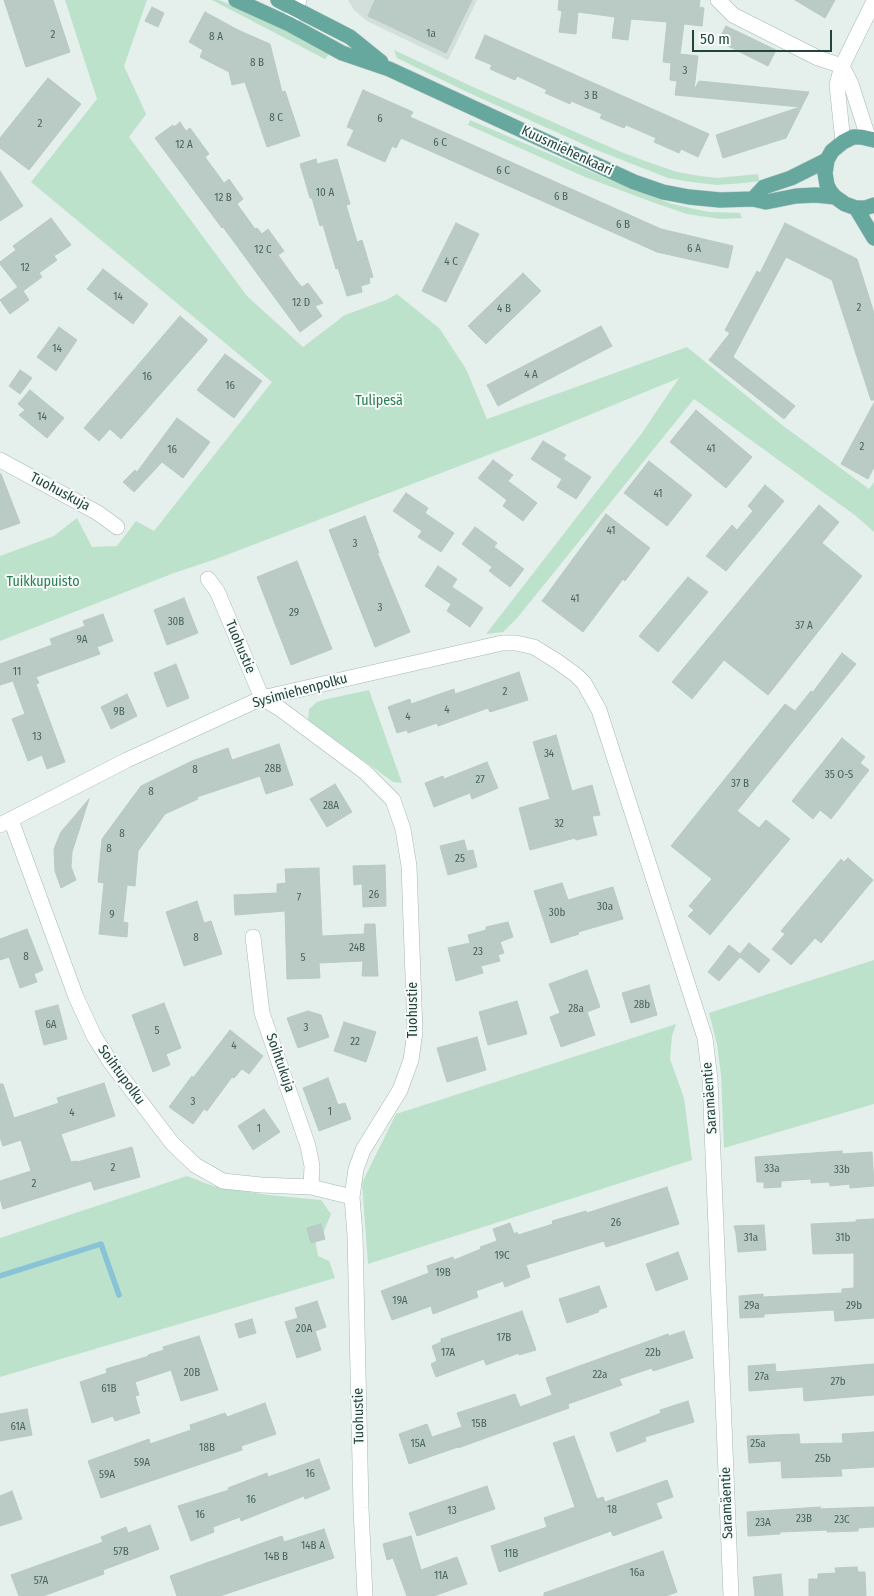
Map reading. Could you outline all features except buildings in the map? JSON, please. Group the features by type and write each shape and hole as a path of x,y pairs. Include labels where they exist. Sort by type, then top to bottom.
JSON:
{"main road":[{"name":"Kuusmiehenkaari","path":"236,0 289,24 342,53 390,70 634,182 663,192 689,197 720,200 753,199 766,202 796,196 816,195 835,197"},
{"name":"Kuusmiehenkaari","path":"278,0 297,4 350,37 390,70"},
{"path":"871,138 853,137 843,142 832,151 825,166 826,179 830,191 835,197 844,204 856,208 874,205"},
{"path":"753,199 764,187 792,178 827,160"},
{"path":"856,208 874,238"}],"street":[{"path":"718,0 732,15 818,58 842,66 851,84 871,138"},
{"path":"843,142 837,85 842,66 874,1"},
{"path":"289,24 297,4"},
{"name":"Tuohuskuja","path":"0,460 98,513 117,527"},
{"name":"Tuohustie","path":"208,579 216,591 262,698 279,708 366,772 393,800 403,829 409,866 415,1032 411,1060 400,1090 363,1150 356,1169 352,1197 355,1235 361,1508 365,1596"},
{"name":"Sysimiehenpolku","path":"6,823 127,760 262,698 502,643 516,642 534,647"},
{"name":"Saramäentie","path":"534,647 576,675 591,692 600,710 705,1038 710,1080 731,1596"},
{"name":"Soihtupolku","path":"6,823 76,997 94,1036 111,1063 172,1143 195,1165 223,1181 312,1187 352,1197"},
{"name":"Soihtukuja","path":"253,937 262,1012 308,1146 312,1166 312,1187"}],"shaded area":[{"path":"348,0 477,0 448,60 367,21 354,10"}],"green space":[{"name":"Tulipesä","path":"65,0 147,0 124,66 146,114 129,137 247,296 303,347 345,315 397,294 440,329 466,369 487,419 687,347 782,425 869,489 874,482 874,532 856,516 694,399 518,617 503,632 486,634 642,433 679,378 543,434 216,559 174,573 0,641 0,556 54,536 77,518 92,547 117,546 136,521 154,531 272,382 31,182 97,99"},
{"path":"212,0 219,0 255,15 330,53 325,59"},
{"path":"394,50 473,87 648,162 677,172 717,178 758,174 759,181 717,185 668,178 594,149 467,92 397,58"},
{"path":"470,120 672,204 709,212 740,213 742,218 721,219 687,214 652,202 585,177 468,125"},
{"path":"369,690 402,783 393,782 308,720 309,709 317,702"},
{"path":"874,960 874,1104 724,1148 721,1075 717,1044 709,1013"},
{"path":"676,1024 672,1036 670,1059 684,1098 692,1160 368,1264 362,1183 396,1114"},
{"path":"187,1176 213,1186 268,1195 321,1200 331,1214 324,1231 315,1239 318,1256 329,1261 335,1278 0,1377 0,1238"}],"waterway":[{"path":"0,1276 101,1244 119,1295"}],"park label":[{"name":"Tuikkupuisto","path":"43,582"}]}
